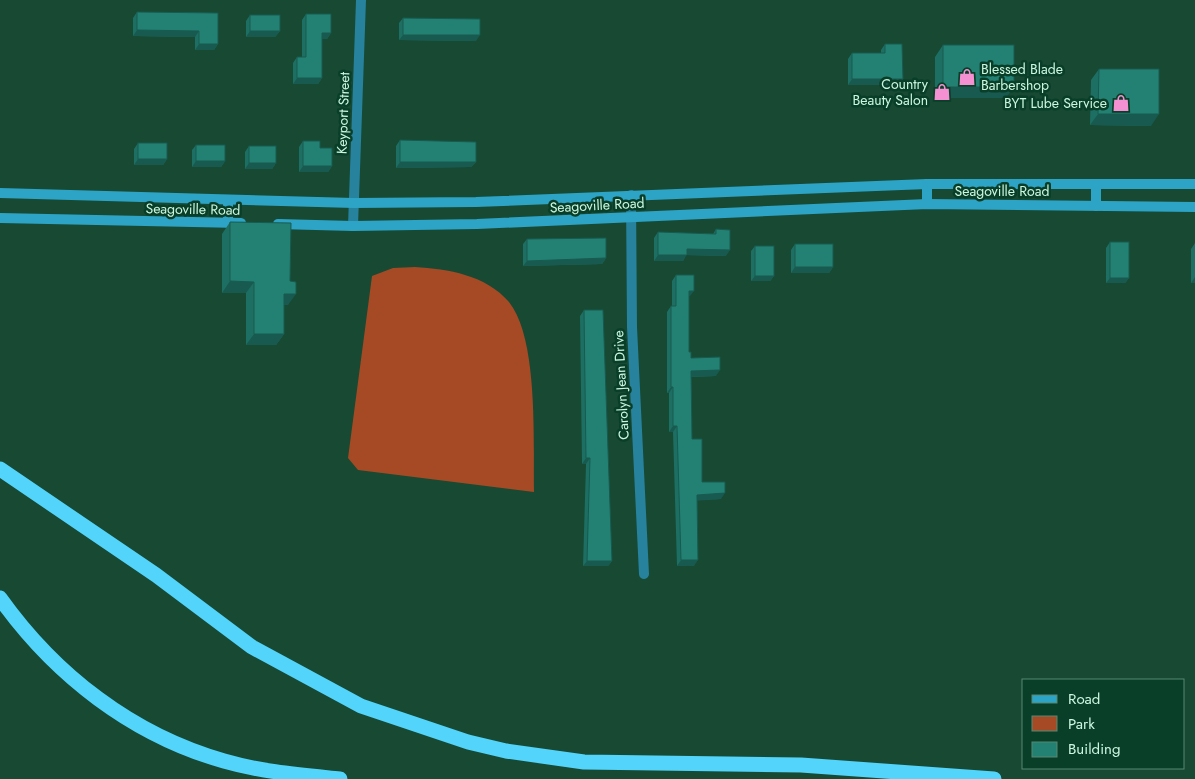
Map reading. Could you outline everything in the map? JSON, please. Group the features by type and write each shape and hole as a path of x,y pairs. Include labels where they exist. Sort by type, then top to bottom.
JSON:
{"highway":[{"path":"0,469 174,588 252,647 361,706 468,742 506,751 584,762 801,765 994,779"},
{"path":"0,598 42,649 71,677 104,704 141,727 179,746 224,762 278,773 340,779"}],"main road":[{"name":"Seagoville Road","path":"0,193 354,203 476,202 927,184 1195,184"},
{"path":"927,184 927,204"},
{"path":"1096,184 1096,206"},
{"path":"228,200 228,223"},
{"name":"Seagoville Road","path":"268,224 353,226 477,224 927,204 1195,207"},
{"name":"Seagoville Road","path":"0,218 248,224"}],"street":[{"name":"Keyport Street","path":"353,226 361,0"},
{"name":"Carolyn Jean Drive","path":"631,195 632,327 644,574"}],"green space":[{"path":"415,267 466,275 489,285 509,302 519,319 530,366 534,421 534,492 358,470 348,458 372,276 393,268"}],"building":[{"path":"137,12 218,13 218,44 199,44 199,31 137,30"},
{"path":"306,14 331,14 331,33 322,33 322,78 297,78 297,57 306,57"},
{"path":"250,15 280,15 280,31 250,31"},
{"path":"403,18 480,19 480,35 403,35"},
{"path":"885,44 902,44 903,79 852,79 852,53 885,53"},
{"path":"943,45 1014,45 1014,87 943,87"},
{"name":"BYT Lube Service","path":"1099,69 1159,69 1159,114 1098,114"},
{"path":"400,140 476,142 476,162 400,162"},
{"path":"303,141 320,141 320,148 332,148 332,166 303,166"},
{"path":"138,143 167,143 167,159 138,159"},
{"path":"196,145 225,145 225,161 196,161"},
{"path":"249,146 276,146 276,163 249,163"},
{"path":"230,222 291,223 290,281 296,282 296,294 284,294 284,334 254,334 254,282 230,281"},
{"path":"716,229 730,230 730,250 687,249 687,255 658,255 658,232 716,234"},
{"path":"606,238 606,258 527,261 527,239"},
{"path":"1110,242 1129,242 1129,278 1110,278"},
{"path":"795,244 833,244 833,267 795,267"},
{"path":"755,246 774,246 774,276 755,276"},
{"path":"676,275 694,275 694,291 689,291 689,352 691,352 691,358 720,357 720,370 691,371 692,439 702,439 702,482 725,482 725,493 697,495 698,560 681,560 677,426 673,426 673,387 671,387 671,306 676,306"},
{"path":"584,310 603,310 612,561 587,561 590,458 586,458"}],"place":[{"name":"Blessed Blade Barbershop","path":"967,77"},
{"name":"Country Beauty Salon","path":"942,92"},
{"name":"BYT Lube Service","path":"1121,103"}]}
